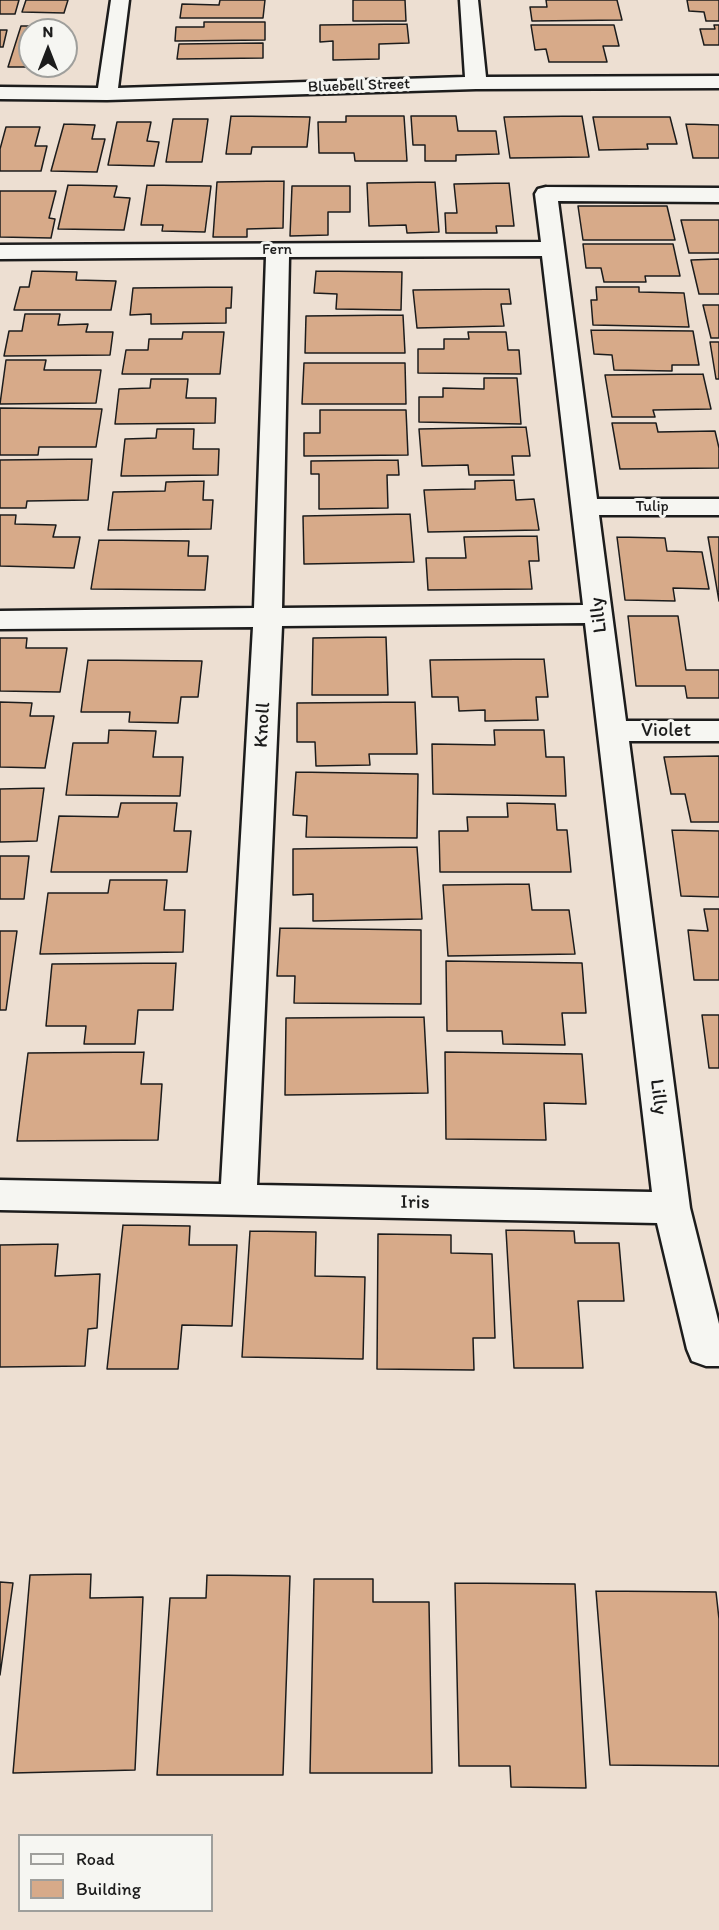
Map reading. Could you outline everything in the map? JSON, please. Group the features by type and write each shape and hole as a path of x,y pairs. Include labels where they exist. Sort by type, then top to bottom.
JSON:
{"street":[{"path":"107,94 120,0"},
{"path":"469,0 477,83"},
{"name":"Bluebell Street","path":"0,93 107,94 477,83 719,82"},
{"name":"Lilly","path":"672,1208 546,194 719,195"},
{"name":"Fern","path":"1,258 278,250 554,249"},
{"name":"Knoll","path":"238,1200 268,617 278,250"},
{"name":"Tulip","path":"585,507 719,507"},
{"path":"0,620 599,614"},
{"name":"Violet","path":"613,731 719,731"},
{"name":"Iris","path":"0,1195 672,1208"},
{"path":"672,1208 706,1349 719,1349"}],"building":[{"path":"0,0 19,0 15,14 0,14"},
{"path":"26,0 68,0 64,13 22,12"},
{"path":"220,0 265,0 263,18 180,18 182,4 219,5"},
{"path":"353,0 405,0 406,21 353,21"},
{"path":"546,0 617,0 622,20 532,21 530,7 547,7"},
{"path":"687,0 719,0 719,21 706,21 704,12 689,11"},
{"path":"204,22 265,22 265,40 175,41 176,27 204,27"},
{"path":"407,24 409,43 379,44 379,59 333,60 333,41 320,42 320,25"},
{"path":"531,25 614,25 619,46 603,46 607,62 549,62 546,49 535,50"},
{"path":"714,25 719,25 719,45 704,45 700,29 715,29"},
{"path":"0,30 7,30 3,47 0,47"},
{"path":"18,35 18,67 8,67"},
{"path":"263,43 263,58 177,59 179,44"},
{"path":"231,116 310,117 307,147 252,147 251,154 226,154"},
{"path":"346,116 404,116 407,161 355,161 354,153 319,153 318,122 346,122"},
{"path":"411,116 456,116 458,131 496,131 499,154 456,155 456,161 425,161 425,145 413,145"},
{"path":"582,116 589,157 510,158 504,117"},
{"path":"593,117 670,117 677,144 647,144 648,149 599,150"},
{"path":"173,119 208,119 202,162 166,162"},
{"path":"117,122 151,122 147,141 159,142 154,166 108,165"},
{"path":"64,124 95,125 92,139 105,139 97,172 51,171"},
{"path":"686,124 719,125 719,158 693,158"},
{"path":"6,127 40,127 35,146 47,146 41,171 0,171 0,149"},
{"path":"284,181 283,228 247,229 247,237 213,237 217,182"},
{"path":"435,182 439,232 407,233 406,225 369,226 367,183"},
{"path":"509,183 514,226 496,226 497,233 446,233 445,213 457,213 454,184"},
{"path":"68,185 117,186 114,197 130,198 124,230 58,229"},
{"path":"147,185 211,186 205,232 162,231 163,225 141,225"},
{"path":"292,186 350,186 350,212 328,212 328,235 290,236"},
{"path":"0,191 56,191 49,218 55,219 51,238 0,237"},
{"path":"578,206 667,206 675,240 583,240"},
{"path":"681,220 719,220 719,253 689,253"},
{"path":"583,244 673,244 680,276 645,276 646,282 604,282 601,268 586,268"},
{"path":"719,259 719,294 699,294 691,260"},
{"path":"32,271 77,272 76,280 116,281 111,310 14,310 20,287 29,287"},
{"path":"316,271 402,272 401,310 336,309 337,294 314,293"},
{"path":"232,287 231,308 226,308 226,323 151,324 151,314 130,315 133,288"},
{"path":"596,287 639,287 639,292 684,293 689,327 593,325 591,300 597,300"},
{"path":"509,289 511,304 501,304 504,326 417,328 413,290"},
{"path":"703,305 719,305 719,338 711,338"},
{"path":"25,314 60,314 58,325 88,324 86,332 113,332 110,355 4,356 9,331 22,331"},
{"path":"403,315 405,353 305,353 306,316"},
{"path":"591,330 693,331 699,365 672,365 672,371 614,370 612,355 594,354"},
{"path":"183,332 224,332 220,374 122,374 126,350 148,350 149,339 182,339"},
{"path":"468,332 506,332 508,350 519,350 521,374 418,373 418,349 444,349 444,339 469,339"},
{"path":"710,342 719,342 719,379 716,379"},
{"path":"6,360 46,360 44,370 101,370 96,403 0,404"},
{"path":"304,363 405,363 406,404 302,404"},
{"path":"703,374 711,409 653,410 655,417 612,417 605,375"},
{"path":"484,378 517,378 521,424 419,422 419,397 443,397 443,388 484,389"},
{"path":"151,379 188,379 186,398 216,398 215,423 115,424 119,389 150,388"},
{"path":"0,408 102,409 96,447 39,447 38,455 0,455"},
{"path":"320,410 406,410 408,455 304,456 304,433 320,433"},
{"path":"612,423 656,423 658,432 715,431 719,448 719,468 620,469"},
{"path":"526,427 530,456 512,456 514,475 469,475 468,465 422,466 419,429"},
{"path":"157,429 194,429 193,449 219,449 218,475 121,476 125,439 156,438"},
{"path":"92,459 88,500 27,501 26,508 0,508 0,460"},
{"path":"398,460 399,475 387,475 388,508 319,509 319,474 311,474 311,461"},
{"path":"514,480 516,500 534,499 539,530 428,532 424,490 475,489 475,481"},
{"path":"204,481 203,500 213,500 211,529 108,530 113,492 165,491 166,482"},
{"path":"410,514 414,562 304,564 303,516"},
{"path":"0,515 16,515 15,524 56,525 53,537 80,537 74,568 0,566"},
{"path":"537,536 539,561 529,561 532,589 428,590 426,558 466,558 464,537"},
{"path":"617,537 665,538 667,551 702,552 709,589 673,588 675,601 625,600"},
{"path":"708,537 719,537 719,601"},
{"path":"99,540 189,541 188,556 208,556 205,590 91,589"},
{"path":"628,616 678,616 686,670 719,670 719,698 687,698 685,686 636,686"},
{"path":"386,637 388,695 312,695 313,638"},
{"path":"0,638 27,638 26,648 67,648 60,692 0,691"},
{"path":"544,659 548,697 536,697 538,720 485,721 485,710 459,711 458,697 432,697 430,660"},
{"path":"88,660 202,661 198,697 181,697 178,723 129,722 130,712 81,712"},
{"path":"0,702 32,703 30,716 54,716 45,768 0,767"},
{"path":"415,702 417,754 369,754 370,765 316,766 315,742 297,742 297,703"},
{"path":"109,730 156,731 153,757 183,757 180,796 66,795 73,743 108,743"},
{"path":"494,730 544,730 546,757 564,757 566,796 433,794 432,744 495,745"},
{"path":"719,756 719,822 691,822 685,794 671,794 664,757"},
{"path":"296,772 418,774 417,838 306,837 307,816 293,815"},
{"path":"44,788 37,841 0,842 0,789"},
{"path":"121,803 177,803 174,831 191,831 187,872 51,872 59,816 118,817"},
{"path":"507,803 555,804 557,830 567,830 571,872 440,872 439,831 468,831 467,817 508,817"},
{"path":"672,830 719,831 719,897 681,896"},
{"path":"417,847 422,919 313,921 313,894 293,895 293,849"},
{"path":"0,856 29,856 24,899 0,899"},
{"path":"110,880 167,880 164,910 185,910 183,952 40,954 48,893 108,893"},
{"path":"529,884 532,910 569,910 575,954 448,956 443,885"},
{"path":"704,909 719,909 719,980 694,980 688,930 708,931"},
{"path":"280,928 421,930 421,1004 294,1003 295,976 277,976"},
{"path":"0,931 17,931 6,1010 0,1010"},
{"path":"446,961 582,963 586,1013 562,1013 565,1045 503,1044 502,1031 447,1031"},
{"path":"176,963 173,1010 138,1010 135,1044 84,1044 86,1026 46,1026 52,964"},
{"path":"702,1015 719,1015 719,1068 709,1068"},
{"path":"424,1017 428,1093 285,1095 286,1018"},
{"path":"144,1052 141,1084 162,1084 158,1140 17,1141 28,1053"},
{"path":"445,1052 582,1054 586,1104 544,1103 546,1140 446,1139"},
{"path":"123,1225 190,1226 189,1245 237,1245 232,1326 182,1325 178,1369 107,1369"},
{"path":"506,1230 574,1231 575,1243 619,1243 624,1301 578,1301 583,1368 514,1368"},
{"path":"250,1231 316,1232 315,1276 365,1277 363,1359 242,1357"},
{"path":"378,1234 451,1235 451,1253 492,1254 495,1338 473,1338 474,1370 377,1369"},
{"path":"58,1244 55,1276 100,1274 97,1328 88,1329 85,1366 0,1367 0,1245"},
{"path":"91,1574 90,1598 143,1597 135,1770 13,1773 30,1575"},
{"path":"207,1575 290,1576 283,1775 157,1775 170,1598 206,1598"},
{"path":"314,1579 373,1579 373,1602 429,1602 432,1773 310,1773"},
{"path":"0,1582 13,1583 0,1675"},
{"path":"455,1583 575,1584 586,1788 511,1787 510,1766 459,1766"},
{"path":"596,1591 716,1592 719,1619 719,1766 610,1765"}]}
